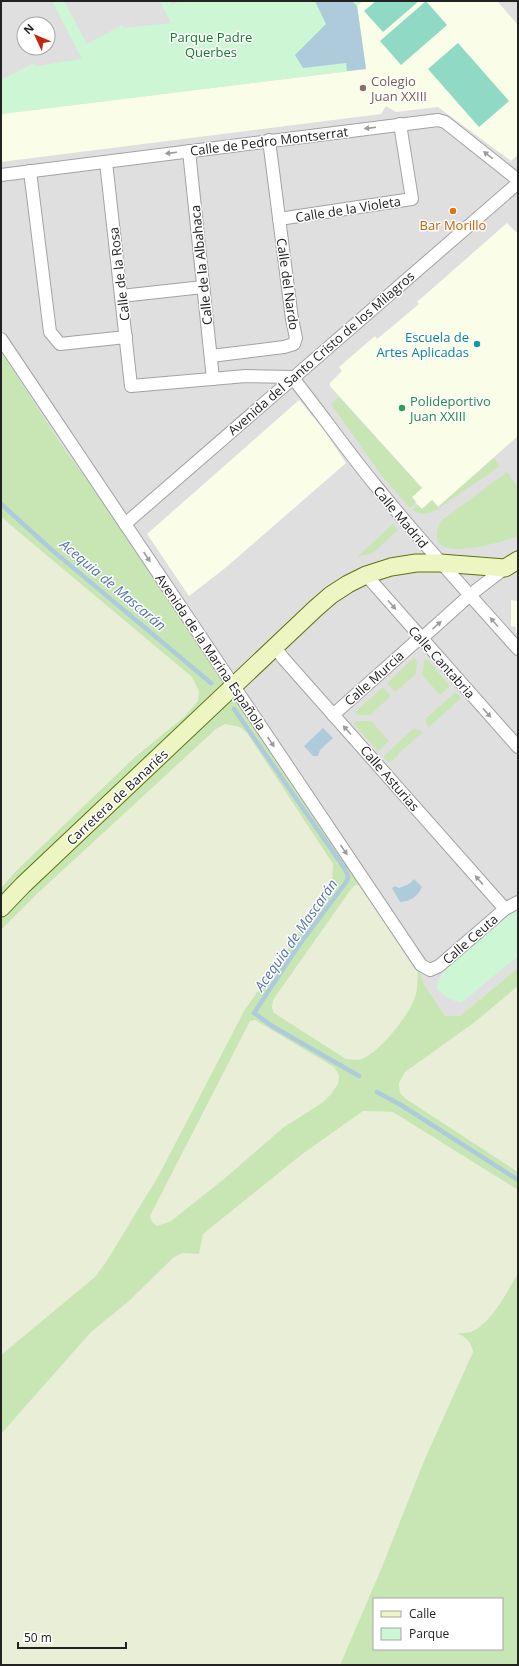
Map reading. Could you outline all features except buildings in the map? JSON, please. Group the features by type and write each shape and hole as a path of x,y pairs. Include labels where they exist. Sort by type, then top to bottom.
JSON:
{"street":[{"name":"Calle de Pedro Montserrat","path":"1,175 434,120 441,121 518,181"},
{"name":"Calle de la Violeta","path":"279,220 412,199 400,124"},
{"name":"Calle del Nardo","path":"211,356 284,347 294,344 296,338 292,319 269,140"},
{"name":"Calle de la Albahaca","path":"189,151 213,379"},
{"name":"Calle de la Rosa","path":"106,162 131,386 213,379"},
{"path":"30,171 50,332 60,344 126,337"},
{"name":"Avenida del Santo Cristo de los Milagros","path":"125,524 518,181"},
{"path":"122,296 204,287"},
{"name":"Avenida de la Marina Española","path":"1,339 421,965"},
{"path":"213,379 262,376 292,377"},
{"name":"Calle Madrid","path":"292,377 364,472 440,563 518,650"},
{"name":"Carretera de Banariés","path":"1,908 23,885 331,595 366,576 402,565 440,563 514,566"},
{"name":"Calle Murcia","path":"334,715 470,595 514,566"},
{"name":"Calle Cantabria","path":"366,576 518,747"},
{"name":"Calle Asturias","path":"276,647 283,658 505,909"},
{"name":"Calle Ceuta","path":"421,965 430,970 439,966 505,909 518,902"}],"shaded area":[{"path":"1,1 518,1 518,968 460,1016 445,1016 424,984 418,967 121,526 63,447 1,351"},
{"name":"Colegio Juan XXIII","path":"362,1 497,1 518,25 518,155 511,161 438,107 396,112 386,106 381,114 1,162 1,114 366,69 357,6"},
{"path":"507,223 516,232 518,231 518,436 438,507 432,500 422,509 411,498 422,488 330,386 330,383 342,371 339,367 375,336 377,339 419,304 417,302"},
{"path":"299,400 321,426 346,463 224,569 189,596 147,534"},
{"path":"1,517 192,677 199,691 198,701 184,717 135,757 1,887"},
{"path":"511,600 518,601 518,633 516,633 516,627 511,626"},
{"path":"415,647 418,651 345,715 342,712"},
{"path":"226,724 240,727 247,733 333,864 332,880 327,892 244,1011 159,1175 108,1259 95,1277 1,1355 1,930 38,893 216,729"},
{"path":"361,883 418,967 417,994 410,1011 388,1038 369,1056 358,1060 346,1059 280,1018 274,1013 272,1008 273,1000 349,892 354,886"},
{"path":"518,986 518,1172 406,1099 400,1093 399,1083 405,1072 475,1022"},
{"path":"250,1020 255,1020 334,1067 339,1074 338,1084 322,1103 284,1127 224,1179 171,1221 157,1226 152,1222 150,1216"},
{"path":"363,1111 393,1112 518,1190 518,1273 495,1310 481,1326 470,1332 458,1333 472,1343 473,1352 424,1461 382,1567 340,1665 1,1665 1,1434 91,1332 129,1301 174,1256 183,1253 199,1254 203,1234 301,1155"}],"green space":[{"name":"Parque Padre Querbes","path":"52,1 64,1 87,44 122,25 123,28 171,23 160,1 170,1 172,5 180,1 362,1 357,6 366,69 1,114 1,80 34,63 36,66 82,59"},
{"path":"376,1 419,1 383,32 364,11"},
{"path":"426,1 447,25 401,65 380,41"},
{"path":"458,43 509,101 479,127 428,69"},
{"path":"1,351 63,447 121,526 361,883 354,886 349,892 273,1000 272,1008 274,1013 346,1059 358,1060 375,1051 393,1033 401,1022 416,994 418,967 424,984 445,1016 460,1016 518,968 518,986 475,1022 405,1072 399,1083 400,1093 406,1099 518,1172 518,1190 393,1112 363,1111 301,1155 203,1234 199,1254 183,1253 174,1257 129,1301 91,1332 1,1434 1,1355 95,1277 108,1259 159,1175 244,1011 327,892 332,880 333,864 247,733 240,727 225,724 216,729 38,893 1,930 1,888 16,871 135,757 184,717 198,701 199,691 192,677 1,517","holes":["255,1020 334,1067 339,1075 338,1084 322,1103 284,1127 224,1179 171,1221 157,1226 152,1222 150,1216 250,1021"]},
{"path":"339,397 422,488 412,497 416,502 410,508 382,476 331,404"},
{"path":"494,458 500,466 436,510 424,514 412,510 418,505 422,509 432,500 438,507"},
{"path":"507,472 518,487 518,536 479,547 464,549 450,548 440,544 437,535 441,521"},
{"path":"393,524 398,530 373,553 357,557"},
{"path":"414,658 417,662 416,674 395,692 387,683"},
{"path":"427,659 450,686 440,695 422,675 424,662"},
{"path":"383,687 391,696 370,715 358,715 355,712"},
{"path":"456,692 461,698 428,728 425,719"},
{"path":"357,721 371,721 389,741 378,751 354,724"},
{"path":"414,728 423,732 399,752 399,754 389,763 383,757"},
{"path":"518,910 518,956 461,1003 450,999 441,993 436,987 443,972 509,915"},
{"path":"518,1273 518,1665 340,1665 382,1567 424,1461 473,1352 468,1340 457,1333 470,1332 485,1323 504,1298"}],"water":[{"path":"315,1 352,1 357,6 366,69 347,71 346,63 303,68 295,55 326,24"},
{"path":"323,728 333,738 320,750 318,756 313,756 304,746"},
{"path":"414,879 422,887 416,896 407,901 400,902 392,888 395,886 399,888 409,884"}],"waterway":[{"name":"Acequia de Mascarán","path":"1,504 52,550 211,683"},
{"name":"Acequia de Mascarán","path":"234,709 345,869 348,876 347,881 299,945 254,1013 272,1026 359,1076"},
{"name":"Acequia de Mascarán","path":"377,1092 401,1105 518,1180"}],"place":[{"name":"Colegio Juan XXIII","path":"363,88"},
{"name":"Bar Morillo","path":"453,211"},
{"name":"Escuela de Artes Aplicadas","path":"477,344"},
{"name":"Polideportivo Juan XXIII","path":"402,408"}]}
